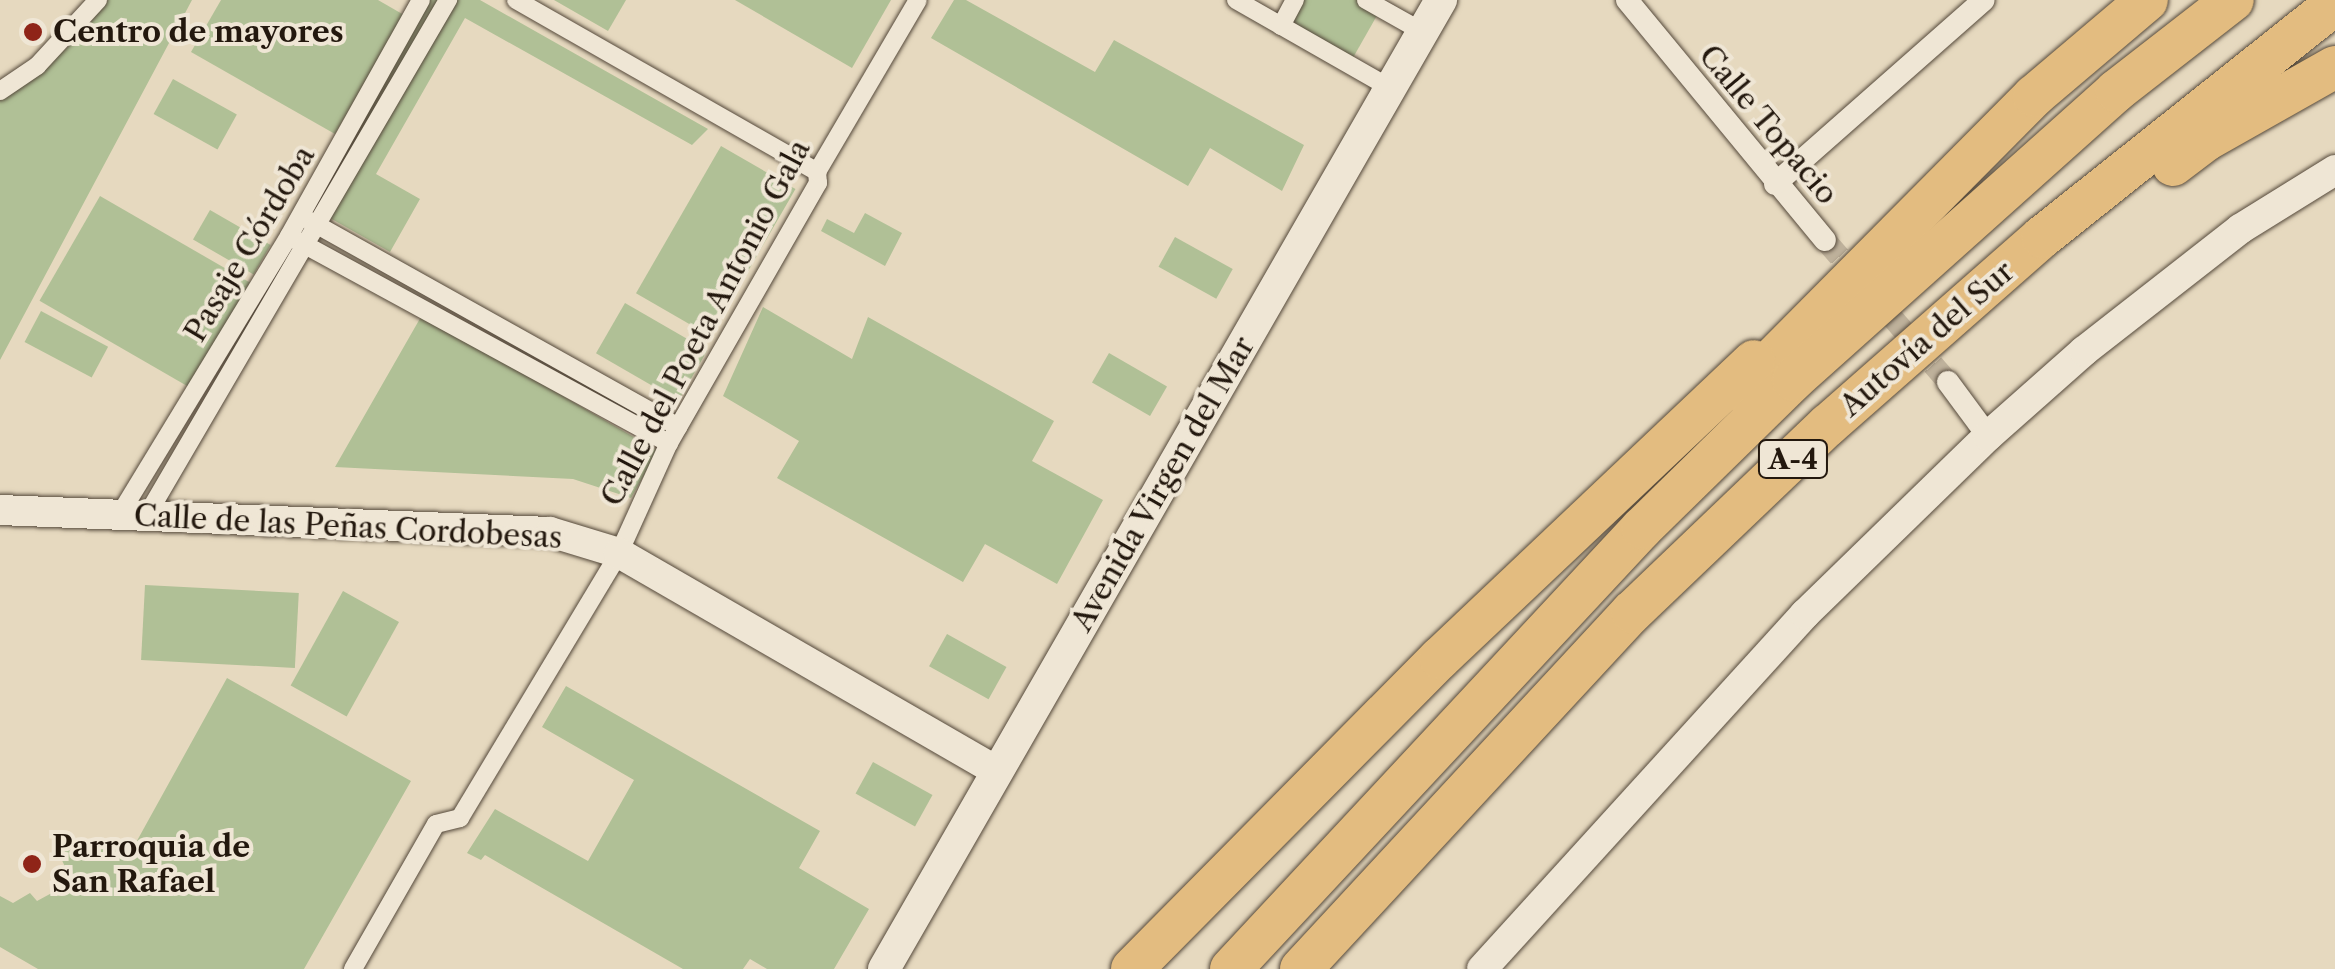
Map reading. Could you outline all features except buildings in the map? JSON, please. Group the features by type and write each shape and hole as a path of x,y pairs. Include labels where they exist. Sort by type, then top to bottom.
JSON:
{"highway":[{"path":"1132,969 1440,658 2034,96 2147,0"},
{"name":"Autovía del Sur","path":"1231,969 1642,528 1793,380 2116,92 2233,0"},
{"name":"Autovía del Sur","path":"1302,969 1632,612 1828,425 2042,237 2335,4"},
{"path":"2042,237 2111,211 2206,140 2334,67"},
{"path":"1261,934 1445,702 1636,497 2034,96"}],"main road":[{"name":"Avenida Virgen del Mar","path":"884,969 1441,0"}],"street":[{"path":"0,90 37,66 98,0"},
{"name":"Pasaje Córdoba","path":"134,514 297,240 422,0"},
{"path":"448,0 308,220 674,435"},
{"path":"516,0 817,172"},
{"name":"Calle del Poeta Antonio Gala","path":"353,969 436,824 460,818 619,553 674,435 818,184 817,172 918,0"},
{"path":"1236,0 1390,88"},
{"path":"1281,26 1295,0"},
{"path":"1366,0 1423,32"},
{"name":"Calle Topacio","path":"1628,0 1775,184 1825,240"},
{"path":"1775,184 1984,0"},
{"path":"1482,969 1805,614 1988,436 2084,351 2240,229 2335,170"},
{"path":"134,514 297,240 674,435"},
{"path":"1948,382 1988,436"},
{"name":"Calle de las Peñas Cordobesas","path":"0,510 550,532 619,553 996,771"}],"green space":[{"path":"108,0 192,0 0,360 0,98 25,85 79,37"},
{"path":"221,0 378,0 404,15 335,134 191,52"},
{"path":"429,0 438,0 316,210 310,207"},
{"path":"454,0 480,0 708,129 692,145 465,18 376,174 420,199 390,252 330,218"},
{"path":"554,0 626,0 608,31"},
{"path":"735,0 891,0 852,68"},
{"path":"954,0 966,0 1095,72 1114,40 1304,145 1282,191 1210,148 1188,186 931,38"},
{"path":"1298,0 1357,0 1379,12 1350,63 1284,25"},
{"path":"173,79 237,114 217,149 154,114"},
{"path":"721,146 795,189 710,336 636,293"},
{"path":"100,196 250,282 189,387 40,301"},
{"path":"210,210 271,245 254,274 193,239"},
{"path":"865,213 902,233 885,266 821,231 827,219 854,233"},
{"path":"1175,237 1233,269 1216,299 1159,267"},
{"path":"625,303 707,350 678,401 596,353"},
{"path":"763,307 852,359 868,317 1054,421 1032,461 1103,500 1057,584 985,544 963,582 777,478 799,441 723,396"},
{"path":"41,311 108,347 92,378 25,342"},
{"path":"422,315 658,451 631,498 573,479 335,467"},
{"path":"1109,353 1167,386 1150,416 1092,382"},
{"path":"145,585 299,593 295,668 141,660"},
{"path":"343,591 399,622 347,716 291,685"},
{"path":"947,634 1006,667 989,699 929,666"},
{"path":"227,678 411,781 304,969 38,969 0,947 0,896 13,903 30,893 37,901 72,882 55,845 133,848"},
{"path":"566,686 820,831 799,868 869,909 834,969 767,969 750,959 743,969 683,969 485,855 481,860 467,853 495,809 588,861 634,780 542,727"},
{"path":"873,762 932,795 915,826 856,793"}],"tunnel":[{"path":"1825,240 1948,382"}],"place":[{"name":"Centro de mayores","path":"33,32"},
{"name":"Parroquia de San Rafael","path":"32,864"}]}
